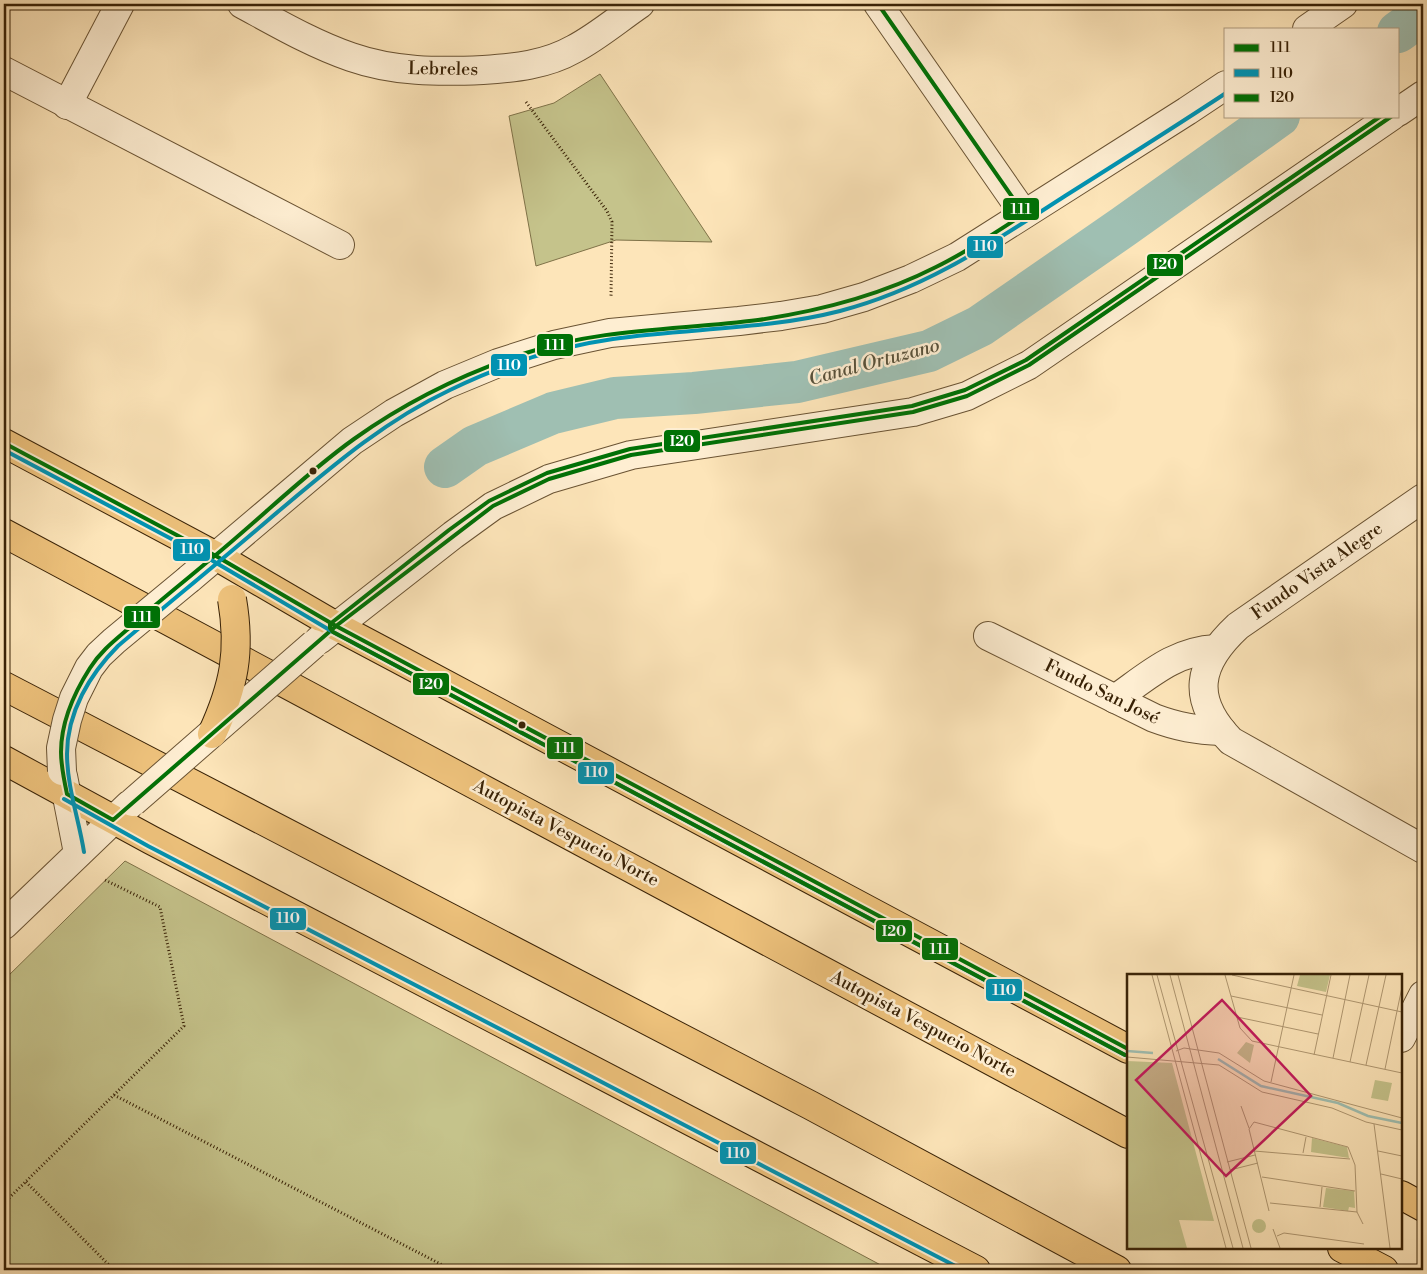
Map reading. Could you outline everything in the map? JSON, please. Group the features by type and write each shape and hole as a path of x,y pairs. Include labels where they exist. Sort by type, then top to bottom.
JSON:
{"main road":[{"path":"4,443 216,556 336,626 1127,1049"},
{"name":"Autopista Vespucio Norte","path":"4,533 1127,1133"},
{"path":"212,734 224,708 236,655 236,622 232,599 216,556"},
{"path":"4,686 810,1106 1117,1270"},
{"path":"4,760 64,782 113,820 976,1270"},
{"path":"1344,1249 1384,1270"}],"street":[{"path":"67,105 120,4"},
{"name":"Lebreles","path":"242,4 321,45 352,58 383,66 442,72 502,69 548,61 574,50 640,4"},
{"path":"878,4 1024,214"},
{"path":"1308,28 1343,4"},
{"path":"4,71 340,246"},
{"path":"73,858 61,748 66,720 74,698 89,668 114,641 352,442 402,408 445,385 498,363 554,345 610,333 739,321 822,309 864,297 911,279 957,257 1224,86"},
{"path":"1400,111 1423,95"},
{"path":"4,925 113,820 314,644 493,506 549,478 631,455 913,412 967,396 1029,365 1389,118"},
{"name":"Fundo Vista Alegre","path":"1222,731 1209,712 1203,694 1204,677 1208,663 1226,637 1238,626 1423,498"},
{"name":"Fundo San José","path":"988,636 1115,699 1173,725 1192,730 1222,731"},
{"path":"1115,699 1167,662 1199,650 1216,649"},
{"path":"1222,731 1231,741 1245,750 1423,849"},
{"path":"1402,1036 1423,995"}],"path":[{"path":"502,69 607,211 612,222 610,333"},
{"path":"4,1203 184,1026 160,907 73,858"},
{"path":"114,1095 452,1270"},
{"path":"26,1182 114,1270"}],"shaded area":[{"path":"600,74 712,242 616,240 536,266 509,116 554,103"},
{"path":"125,861 890,1270 4,1270 4,980"}],"waterway":[{"name":"Canal Ortuzano","path":"1400,31 1423,14"},
{"name":"Canal Ortuzano","path":"445,467 475,446 553,413 615,398 694,393 797,382 929,351 980,326 1276,118"}],"transit line":[{"name":"111","path":"878,4 1024,214 947,261 894,286 850,301 758,320 612,334 554,345 503,361 458,379 394,413 354,439 316,468 225,548 112,642 98,657 74,698 63,730 61,757 67,794 113,820 336,626 493,506 549,479 631,455 913,412 967,396 1029,365 1389,118"},
{"name":"110","path":"84,852 69,779 68,738 71,723 82,695 98,669 118,646 316,480 380,431 426,402 469,381 509,365 550,352 592,342 641,335 784,322 840,311 871,302 957,263 1011,231 1224,94"},
{"name":"I20","path":"1125,1055 333,632 330,624 449,530 489,501 547,473 630,449 912,406 965,390 1026,360 1378,118"},
{"name":"111","path":"4,443 216,556 336,626 1127,1048"},
{"name":"110","path":"4,450 213,561 333,632 1125,1055"},
{"name":"110","path":"64,799 148,846 963,1270"}]}
